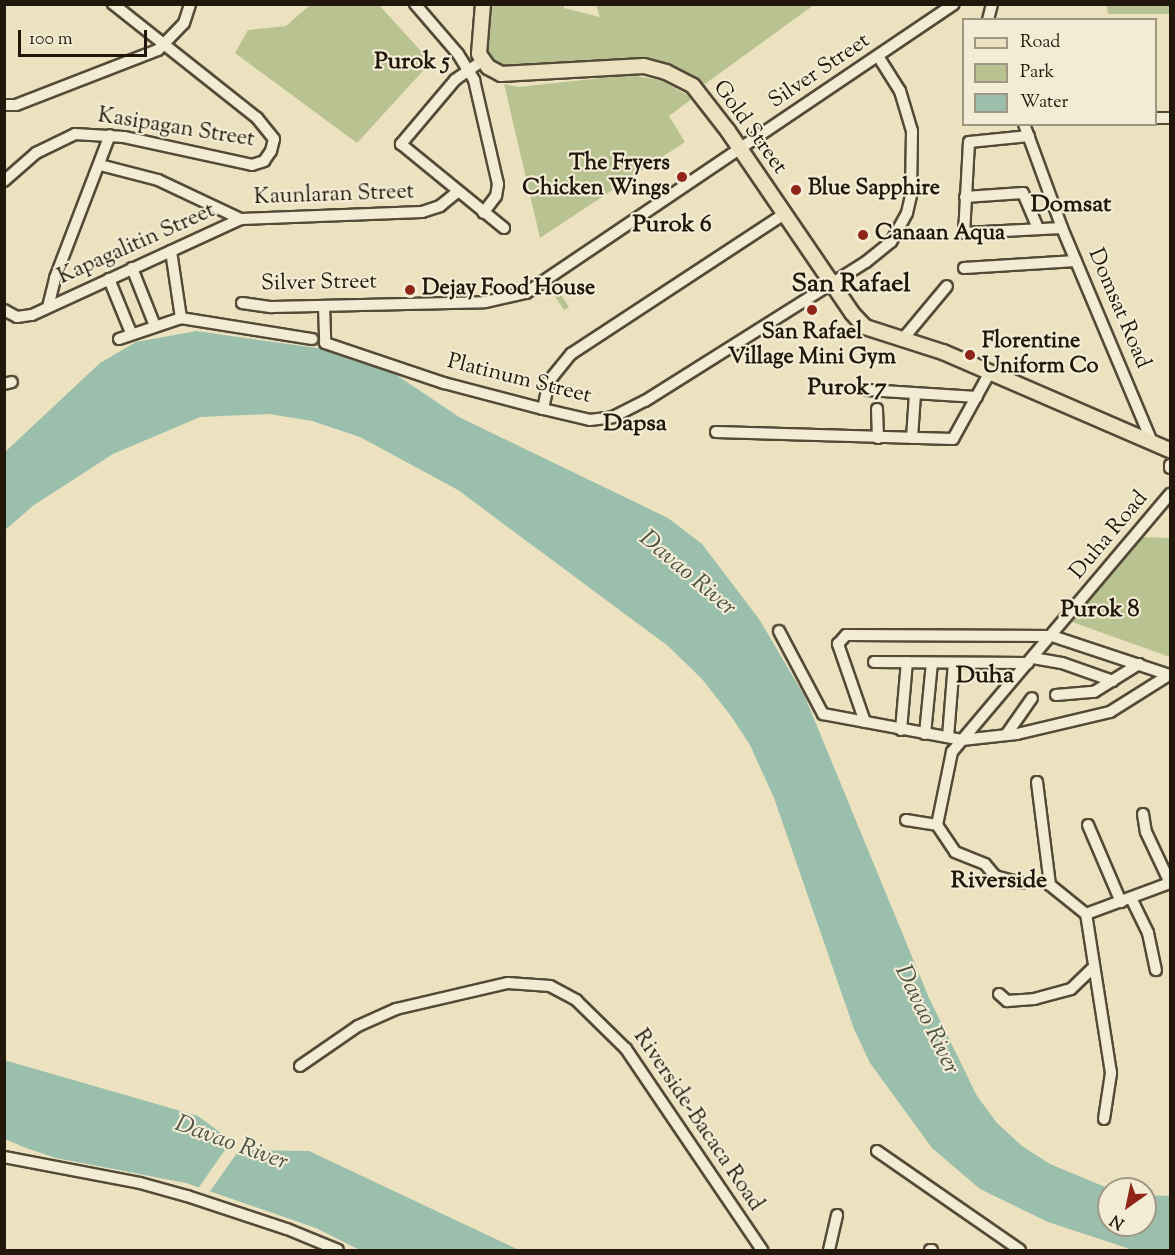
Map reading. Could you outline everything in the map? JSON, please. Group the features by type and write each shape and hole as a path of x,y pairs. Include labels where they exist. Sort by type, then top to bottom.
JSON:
{"main road":[{"path":"482,61 478,48 483,4"},
{"name":"Gold Street","path":"482,61 494,71 508,76 626,66 658,69 700,93 830,282 865,327 933,348 1170,450"}],"street":[{"name":"Kasipagan Street","path":"4,181 28,158 66,137 110,135 252,165 264,161 272,151 274,139 265,126 113,4"},
{"path":"4,105 16,105 165,45 184,22 190,4"},
{"path":"415,4 469,69 498,184 496,196 483,213"},
{"name":"Silver Street","path":"242,303 263,307 324,306 496,301 517,297 741,150 954,4"},
{"name":"Platinum Street","path":"324,306 325,343 444,383 543,409 590,420 613,417 645,401 830,282 866,262 891,242 908,213 912,195 913,156 908,110 878,56"},
{"path":"482,61 469,69 400,144 504,228"},
{"name":"Domsat Road","path":"1025,126 1062,228 1152,442"},
{"path":"4,310 24,317 48,307 55,278 110,135"},
{"path":"1029,136 970,141 964,233 1062,228"},
{"path":"100,165 167,184 242,219"},
{"name":"Kaunlaran Street","path":"242,219 422,212 440,206 457,192"},
{"path":"965,197 1023,193 1038,229"},
{"path":"543,409 549,381 571,354 784,214"},
{"name":"Kapagalitin Street","path":"48,307 242,219"},
{"path":"171,251 181,318"},
{"path":"964,268 1076,261"},
{"path":"132,268 156,326"},
{"path":"109,279 131,333"},
{"path":"902,340 947,286"},
{"path":"119,339 131,333 181,318 312,339"},
{"path":"716,432 878,438 955,438 990,372"},
{"path":"867,390 976,397"},
{"path":"912,438 915,394"},
{"path":"877,408 878,438"},
{"name":"Duha Road","path":"937,825 948,761 962,740 1170,494"},
{"path":"779,632 822,712 864,722 901,730 962,740 1006,735 1110,712 1169,675 1052,636 843,636 838,644 864,722"},
{"path":"874,662 954,663 1031,660 1062,663 1113,681"},
{"path":"901,730 907,662"},
{"path":"926,734 932,663"},
{"path":"948,737 954,663"},
{"path":"1056,695 1094,692 1139,664"},
{"path":"1006,735 1032,698"},
{"path":"1037,782 1050,885 1086,914 1092,969 1111,1073 1104,1119"},
{"path":"1086,914 1170,883 1146,832 1143,814"},
{"path":"906,820 937,825 956,852 985,864 995,876 1021,883"},
{"path":"1088,825 1126,900 1148,933 1156,970"},
{"path":"999,994 1006,1001 1034,999 1071,989 1092,969"},
{"name":"Riverside-Bacaca Road","path":"300,1066 358,1026 396,1009 508,983 535,983 563,992 589,1010 626,1049 762,1251"},
{"path":"877,1151 1020,1251"},
{"path":"4,1157 159,1188 287,1229 338,1251"},
{"path":"829,1251 837,1215"}],"green space":[{"path":"378,4 431,62 357,143 235,53 248,30 286,26 310,5"},
{"path":"490,5 563,5 564,8 600,17 596,5 814,5 702,86 667,66 505,69 491,60 485,47"},
{"path":"1107,5 1170,5 1170,14 1108,14"},
{"path":"630,75 660,80 693,98 669,116 685,142 540,238 504,84 518,87"},
{"path":"553,283 569,307 564,310 548,286"},
{"path":"1141,537 1170,538 1170,657 1072,622"}],"water":[{"name":"Davao River","path":"196,331 324,349 395,374 459,417 668,518 702,544 759,619 805,697 929,998 977,1096 997,1123 1022,1146 1050,1164 1097,1184 1097,1237 1157,1237 1157,1195 1170,1196 1170,1250 1133,1250 1048,1222 980,1189 932,1148 870,1063 854,1029 774,798 750,745 731,716 702,679 668,646 458,490 360,437 312,421 269,414 200,417 113,454 34,505 5,530 5,452 100,363 136,342"},
{"name":"Davao River","path":"4,1060 198,1116 244,1150 309,1151 519,1250 360,1250 316,1228 186,1183 56,1158 26,1148 5,1139"}],"pier":[{"path":"232,1140 242,1146 208,1194 197,1190"}],"place":[{"name":"The Fryers Chicken Wings","path":"682,177"},
{"name":"Blue Sapphire","path":"796,190"},
{"name":"Canaan Aqua","path":"863,235"},
{"name":"Dejay Food House","path":"410,290"},
{"name":"San Rafael Village Mini Gym","path":"812,310"},
{"name":"Florentine Uniform Co","path":"970,355"}],"district":[{"name":"Purok 5","path":"412,63"},
{"name":"Domsat","path":"1071,206"},
{"name":"Purok 6","path":"672,226"},
{"name":"San Rafael","path":"851,285"},
{"name":"Purok 7","path":"847,389"},
{"name":"Dapsa","path":"635,425"},
{"name":"Purok 8","path":"1100,611"},
{"name":"Duha","path":"985,677"},
{"name":"Riverside","path":"999,882"}]}
